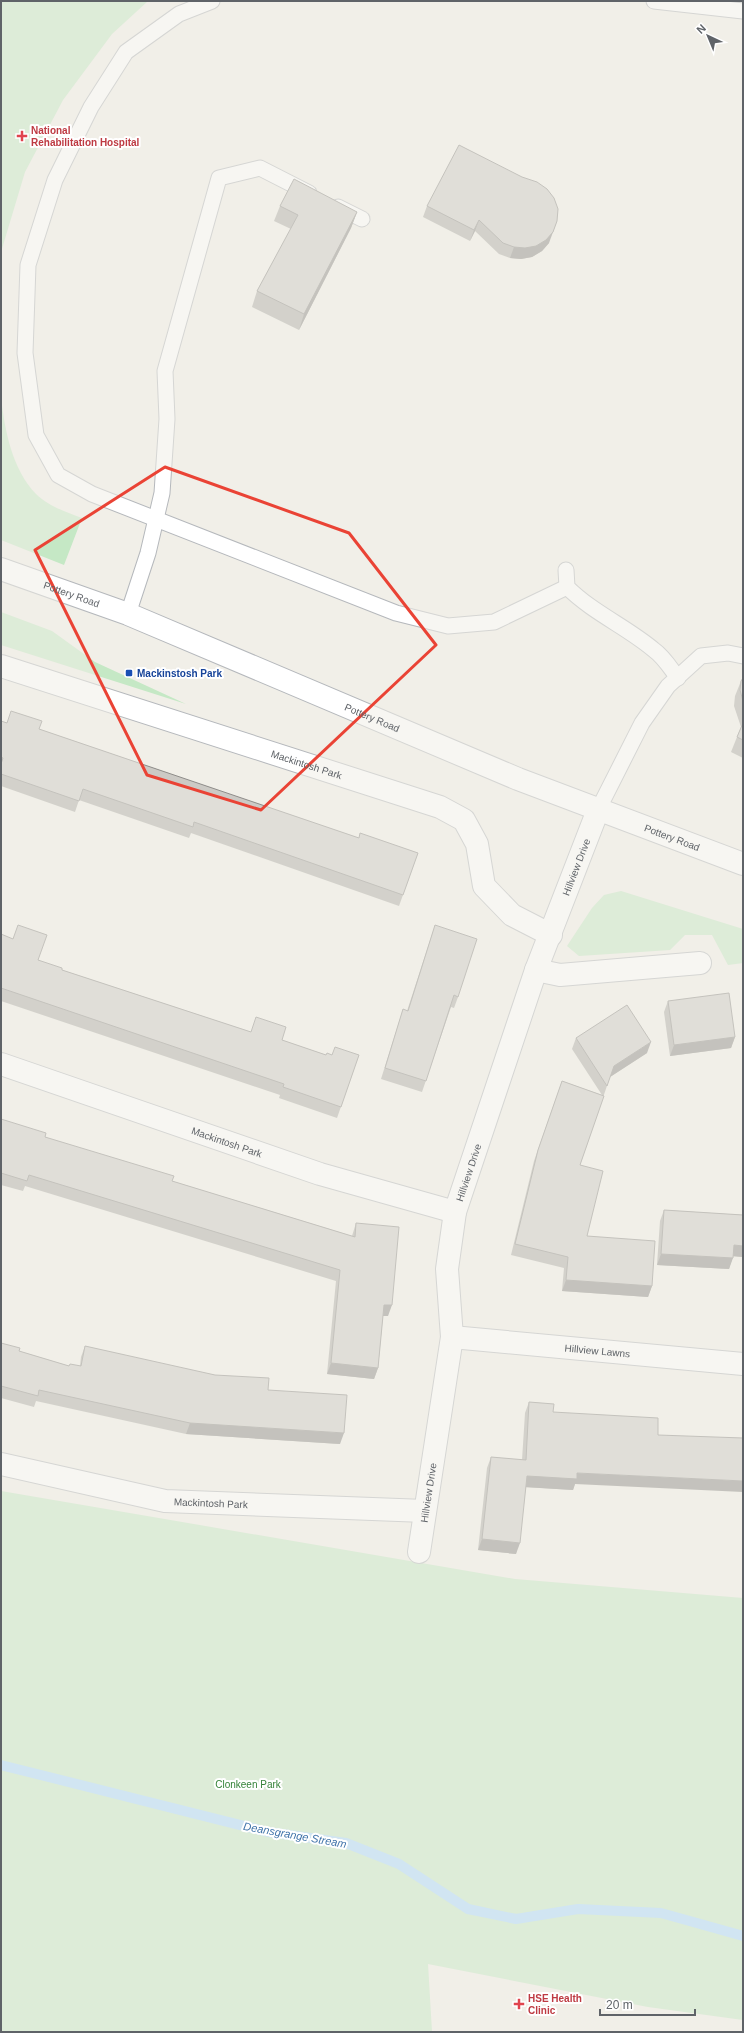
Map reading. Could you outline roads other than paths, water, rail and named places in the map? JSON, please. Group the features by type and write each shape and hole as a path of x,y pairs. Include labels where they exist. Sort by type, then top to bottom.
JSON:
{"street":[{"name":"Pottery Road","path":"1,570 128,614 518,779 743,864"},
{"name":"Mackintosh Park","path":"1,666 440,808 464,820 477,844 484,886 512,915 551,935"},
{"name":"Hillview Drive","path":"419,1552 424,1511 452,1337 447,1270 455,1212 536,970 551,935 598,810"},
{"path":"536,970 560,975 700,963"},
{"name":"Mackintosh Park","path":"1,1064 320,1174 455,1212"},
{"name":"Hillview Lawns","path":"452,1337 743,1364"},
{"name":"Mackintosh Park","path":"1,1464 165,1501 424,1511"}],"lane":[{"path":"212,1 180,14 126,52 91,107 55,180 28,265 25,353 36,435 58,475 92,494 396,612 448,626 494,622 567,587"},
{"path":"654,1 743,11"},
{"path":"128,614 148,553 162,494 167,419 165,371 219,178 260,168 362,220"},
{"path":"566,570 567,587 579,599 612,622 637,636 656,651 678,678"},
{"path":"598,810 642,723 668,686 701,656 728,653 743,656"}],"waterway":[{"name":"Deansgrange Stream","path":"1,1765 268,1832 346,1843 399,1864 468,1909 516,1919 578,1909 661,1913 743,1936"}],"place":[{"name":"National Rehabilitation Hospital","path":"22,136"},
{"name":"Mackinstosh Park","path":"129,673"},
{"name":"HSE Health Clinic","path":"519,2004"}],"park label":[{"name":"Clonkeen Park","path":"248,1784"}]}
